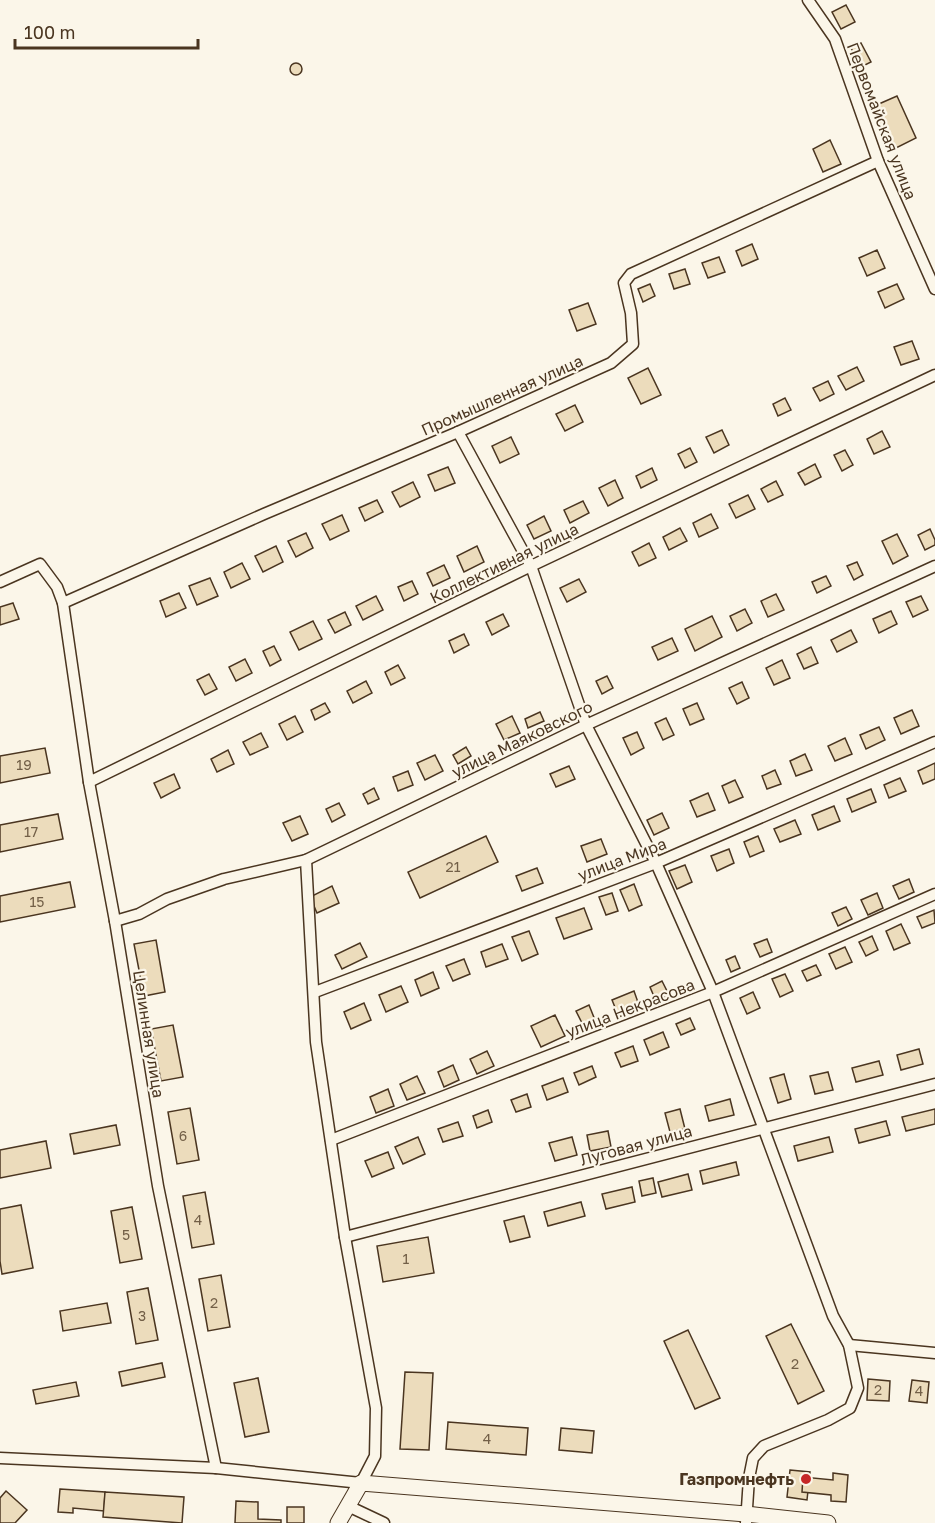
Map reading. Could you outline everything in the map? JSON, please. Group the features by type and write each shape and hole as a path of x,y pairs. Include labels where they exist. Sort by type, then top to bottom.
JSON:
{"main road":[{"path":"338,1523 361,1483 746,1519 828,1523"}],"street":[{"name":"Первомайская улица","path":"808,0 835,39 878,161 935,290"},
{"name":"Промышленная улица","path":"63,603 264,514 458,432 611,363 633,344 631,313 624,283 631,274 878,161"},
{"name":"Коллективная улица","path":"89,782 531,566 935,375"},
{"path":"458,432 531,566 586,725 656,863 713,992 833,1316 849,1345 858,1388 850,1408 828,1420 764,1446 753,1458 746,1519"},
{"name":"Целинная улица","path":"0,582 40,564 57,587 63,603 89,782 115,921 158,1186 216,1468"},
{"name":"улица Маяковского","path":"115,921 139,914 167,899 224,879 306,860 586,725 935,566"},
{"name":"улица Мира","path":"315,992 656,863 935,742"},
{"path":"0,1458 216,1468 361,1483 375,1456 376,1408 345,1237 316,1042 306,860"},
{"name":"улица Некрасова","path":"331,1140 713,992 935,894"},
{"name":"Луговая улица","path":"345,1237 935,1084"},
{"path":"849,1345 935,1353"},
{"path":"348,1506 384,1523"}],"building":[{"path":"846,5 855,22 841,29 832,12"},
{"path":"861,43 871,62 861,67 851,48"},
{"path":"298,63 302,69 298,75 294,75 290,67"},
{"path":"897,96 916,138 892,150 872,107"},
{"path":"830,140 841,164 823,172 813,149"},
{"path":"752,244 758,259 742,266 736,251"},
{"path":"877,250 885,268 867,276 859,258"},
{"path":"719,257 725,272 708,278 702,263"},
{"path":"685,269 690,284 674,289 669,274"},
{"path":"650,284 655,296 643,302 638,289"},
{"path":"897,284 904,299 885,308 878,292"},
{"path":"588,303 596,324 577,331 569,310"},
{"path":"912,341 919,359 901,365 894,347"},
{"path":"857,367 864,381 846,390 838,376"},
{"path":"648,368 661,395 641,404 628,378"},
{"path":"828,381 834,394 820,401 813,388"},
{"path":"785,398 791,410 778,416 773,404"},
{"path":"575,405 583,422 565,431 556,414"},
{"path":"722,430 729,445 714,453 706,437"},
{"path":"882,431 890,447 874,454 867,439"},
{"path":"511,437 519,454 500,463 492,446"},
{"path":"690,448 697,462 685,468 678,454"},
{"path":"845,450 853,465 842,471 834,455"},
{"path":"815,464 821,477 805,485 798,473"},
{"path":"448,467 455,483 435,491 428,475"},
{"path":"652,468 657,480 641,488 636,476"},
{"path":"615,480 623,498 608,506 599,488"},
{"path":"776,481 783,495 768,502 761,489"},
{"path":"413,482 420,497 400,507 392,492"},
{"path":"748,495 755,509 736,518 729,504"},
{"path":"377,500 383,512 365,521 359,508"},
{"path":"583,501 589,513 570,523 564,510"},
{"path":"711,514 718,528 699,537 693,523"},
{"path":"342,515 349,531 330,540 322,524"},
{"path":"544,516 551,531 534,539 527,525"},
{"path":"680,528 687,541 669,550 663,537"},
{"path":"930,529 935,545 925,550 918,535"},
{"path":"306,533 313,548 296,557 288,541"},
{"path":"897,534 908,556 893,564 882,541"},
{"path":"649,543 656,558 639,566 632,552"},
{"path":"276,546 283,562 263,572 255,556"},
{"path":"477,546 484,562 464,572 457,556"},
{"path":"857,562 863,575 854,580 847,566"},
{"path":"242,563 250,579 231,588 224,572"},
{"path":"444,565 450,578 433,586 427,573"},
{"path":"826,576 831,586 817,593 812,582"},
{"path":"210,578 218,596 197,605 189,586"},
{"path":"579,579 586,592 567,602 560,588"},
{"path":"412,581 418,594 404,601 398,587"},
{"path":"179,593 186,608 166,617 160,601"},
{"path":"776,594 784,610 768,617 761,601"},
{"path":"376,596 383,610 363,620 356,606"},
{"path":"921,596 928,610 913,617 906,602"},
{"path":"13,603 19,619 0,625 0,607"},
{"path":"745,609 752,623 737,631 730,616"},
{"path":"891,611 897,624 879,633 873,619"},
{"path":"345,612 351,625 335,633 328,620"},
{"path":"503,614 509,626 492,635 486,622"},
{"path":"712,616 722,637 695,651 685,629"},
{"path":"313,621 322,639 299,650 290,632"},
{"path":"851,630 857,642 837,652 831,640"},
{"path":"464,634 469,645 454,653 449,641"},
{"path":"672,638 678,651 658,660 652,647"},
{"path":"274,646 281,660 270,666 263,651"},
{"path":"811,647 818,663 804,669 797,654"},
{"path":"245,659 252,673 236,681 229,667"},
{"path":"782,660 790,678 774,685 766,668"},
{"path":"398,665 405,678 391,685 385,672"},
{"path":"209,674 217,689 205,695 197,680"},
{"path":"607,676 613,688 602,694 596,681"},
{"path":"366,681 372,693 353,703 347,691"},
{"path":"742,682 749,698 737,704 729,688"},
{"path":"325,703 330,712 315,720 311,710"},
{"path":"697,703 704,719 690,725 683,709"},
{"path":"912,710 919,726 901,734 894,718"},
{"path":"540,712 544,721 528,728 525,719"},
{"path":"295,716 303,732 287,740 279,724"},
{"path":"512,716 520,733 504,740 496,724"},
{"path":"666,718 674,735 663,740 655,723"},
{"path":"879,727 885,740 866,749 860,735"},
{"path":"637,732 644,748 631,755 623,738"},
{"path":"261,733 268,747 250,755 243,742"},
{"path":"845,738 852,754 835,761 828,746"},
{"path":"466,747 471,756 458,764 453,755"},
{"path":"45,748 50,773 0,783 0,756"},
{"path":"228,750 234,764 217,772 211,759"},
{"path":"805,754 812,770 796,776 790,761"},
{"path":"435,755 443,771 425,780 417,763"},
{"path":"935,763 935,779 923,784 918,771"},
{"path":"569,766 575,779 556,787 550,774"},
{"path":"775,770 781,784 767,789 762,776"},
{"path":"408,771 413,785 398,791 393,777"},
{"path":"174,774 180,788 161,798 154,783"},
{"path":"900,778 906,791 889,798 884,785"},
{"path":"735,780 743,797 729,803 722,786"},
{"path":"374,788 379,799 368,804 363,794"},
{"path":"871,789 876,802 852,812 847,799"},
{"path":"708,793 715,810 697,817 690,801"},
{"path":"339,803 345,815 332,822 326,809"},
{"path":"834,806 840,821 818,830 812,815"},
{"path":"662,813 669,828 654,835 647,820"},
{"path":"58,814 63,839 0,852 0,825"},
{"path":"300,816 308,834 292,841 283,823"},
{"path":"795,820 801,834 780,842 774,829"},
{"path":"486,836 498,862 420,898 408,872"},
{"path":"758,836 764,851 750,857 744,842"},
{"path":"601,839 607,854 587,862 581,846"},
{"path":"729,849 734,863 717,871 711,856"},
{"path":"685,865 692,882 677,889 669,871"},
{"path":"537,868 543,883 522,891 516,876"},
{"path":"909,879 914,892 899,899 893,886"},
{"path":"70,882 75,907 0,922 0,896"},
{"path":"634,884 642,905 629,911 620,890"},
{"path":"332,886 339,903 317,913 310,897"},
{"path":"612,893 618,911 606,915 599,897"},
{"path":"877,893 883,908 868,915 861,900"},
{"path":"846,907 852,919 838,926 832,913"},
{"path":"584,908 592,929 564,939 556,918"},
{"path":"934,910 935,923 922,928 917,917"},
{"path":"901,924 910,943 894,950 886,931"},
{"path":"529,931 538,954 522,961 512,937"},
{"path":"872,936 878,950 866,956 859,942"},
{"path":"767,939 772,952 760,957 754,944"},
{"path":"156,940 165,992 144,996 134,944"},
{"path":"360,943 367,957 342,969 335,955"},
{"path":"502,944 508,959 486,967 481,952"},
{"path":"845,947 852,962 836,969 829,954"},
{"path":"735,956 740,968 731,972 726,960"},
{"path":"464,959 470,974 453,981 446,966"},
{"path":"816,965 821,975 807,981 802,971"},
{"path":"433,972 439,988 421,996 415,980"},
{"path":"785,974 793,991 780,997 772,979"},
{"path":"662,981 669,995 656,1001 650,987"},
{"path":"401,986 408,1002 386,1012 379,995"},
{"path":"634,991 640,1008 619,1017 612,1000"},
{"path":"753,992 760,1008 747,1014 740,998"},
{"path":"364,1003 371,1020 351,1029 344,1012"},
{"path":"589,1005 595,1020 583,1025 576,1011"},
{"path":"555,1015 565,1036 541,1047 531,1026"},
{"path":"690,1018 695,1029 681,1035 676,1024"},
{"path":"173,1025 183,1077 161,1081 151,1029"},
{"path":"663,1032 669,1047 650,1055 644,1040"},
{"path":"633,1046 638,1061 621,1067 615,1053"},
{"path":"919,1049 923,1064 901,1070 897,1055"},
{"path":"487,1051 494,1066 477,1074 470,1059"},
{"path":"879,1061 883,1075 856,1082 852,1068"},
{"path":"453,1065 459,1080 444,1087 438,1072"},
{"path":"592,1066 596,1077 579,1085 574,1073"},
{"path":"828,1072 833,1090 815,1094 810,1076"},
{"path":"784,1074 791,1099 778,1103 770,1078"},
{"path":"417,1076 425,1093 407,1100 400,1084"},
{"path":"563,1078 568,1092 547,1100 542,1086"},
{"path":"388,1089 394,1106 376,1113 370,1097"},
{"path":"527,1094 531,1107 516,1112 511,1100"},
{"path":"730,1099 734,1115 709,1121 705,1106"},
{"path":"190,1108 199,1160 177,1164 168,1112"},
{"path":"680,1109 685,1129 670,1132 665,1113"},
{"path":"935,1109 935,1124 906,1131 902,1117"},
{"path":"488,1110 492,1122 477,1128 473,1116"},
{"path":"886,1121 890,1135 859,1143 855,1129"},
{"path":"458,1122 463,1136 443,1142 438,1129"},
{"path":"116,1125 120,1145 74,1154 70,1134"},
{"path":"608,1131 611,1147 590,1151 587,1135"},
{"path":"418,1137 425,1154 403,1164 395,1147"},
{"path":"572,1137 577,1155 555,1161 549,1143"},
{"path":"829,1137 833,1152 798,1161 794,1146"},
{"path":"46,1141 51,1168 0,1178 0,1150"},
{"path":"388,1152 394,1168 372,1177 365,1161"},
{"path":"736,1162 739,1175 703,1184 700,1171"},
{"path":"688,1174 692,1190 662,1197 658,1182"},
{"path":"653,1178 656,1193 642,1196 639,1181"},
{"path":"632,1187 635,1202 606,1209 602,1194"},
{"path":"205,1192 214,1244 192,1248 183,1196"},
{"path":"581,1202 585,1216 548,1226 544,1212"},
{"path":"21,1205 33,1268 2,1274 0,1209"},
{"path":"132,1207 142,1259 120,1263 111,1211"},
{"path":"524,1216 530,1237 510,1242 504,1221"},
{"path":"428,1237 434,1273 383,1282 377,1246"},
{"path":"221,1275 230,1327 208,1331 199,1279"},
{"path":"148,1288 158,1340 136,1344 127,1292"},
{"path":"107,1303 111,1323 63,1331 60,1311"},
{"path":"791,1324 824,1391 798,1404 766,1336"},
{"path":"688,1330 720,1398 695,1409 664,1341"},
{"path":"162,1363 165,1377 122,1386 119,1372"},
{"path":"405,1372 433,1373 429,1450 400,1449"},
{"path":"258,1378 269,1432 245,1437 234,1383"},
{"path":"868,1379 890,1381 889,1401 867,1400"},
{"path":"912,1380 929,1382 927,1403 909,1401"},
{"path":"76,1382 79,1396 36,1404 33,1390"},
{"path":"448,1422 528,1428 526,1455 446,1449"},
{"path":"561,1428 594,1431 592,1453 559,1450"},
{"path":"790,1470 810,1472 807,1500 787,1497"},
{"path":"833,1473 848,1475 846,1502 831,1501 831,1495 802,1492 803,1477 833,1480"},
{"path":"60,1489 105,1492 104,1511 73,1508 73,1513 58,1512"},
{"path":"6,1491 27,1510 15,1523 0,1523 0,1498"},
{"path":"105,1492 184,1497 182,1523 103,1517"},
{"path":"236,1501 258,1502 258,1519 281,1520 281,1523 235,1523"},
{"path":"287,1507 304,1507 304,1523 287,1523"}],"place":[{"name":"Газпромнефть","path":"806,1479"}]}
